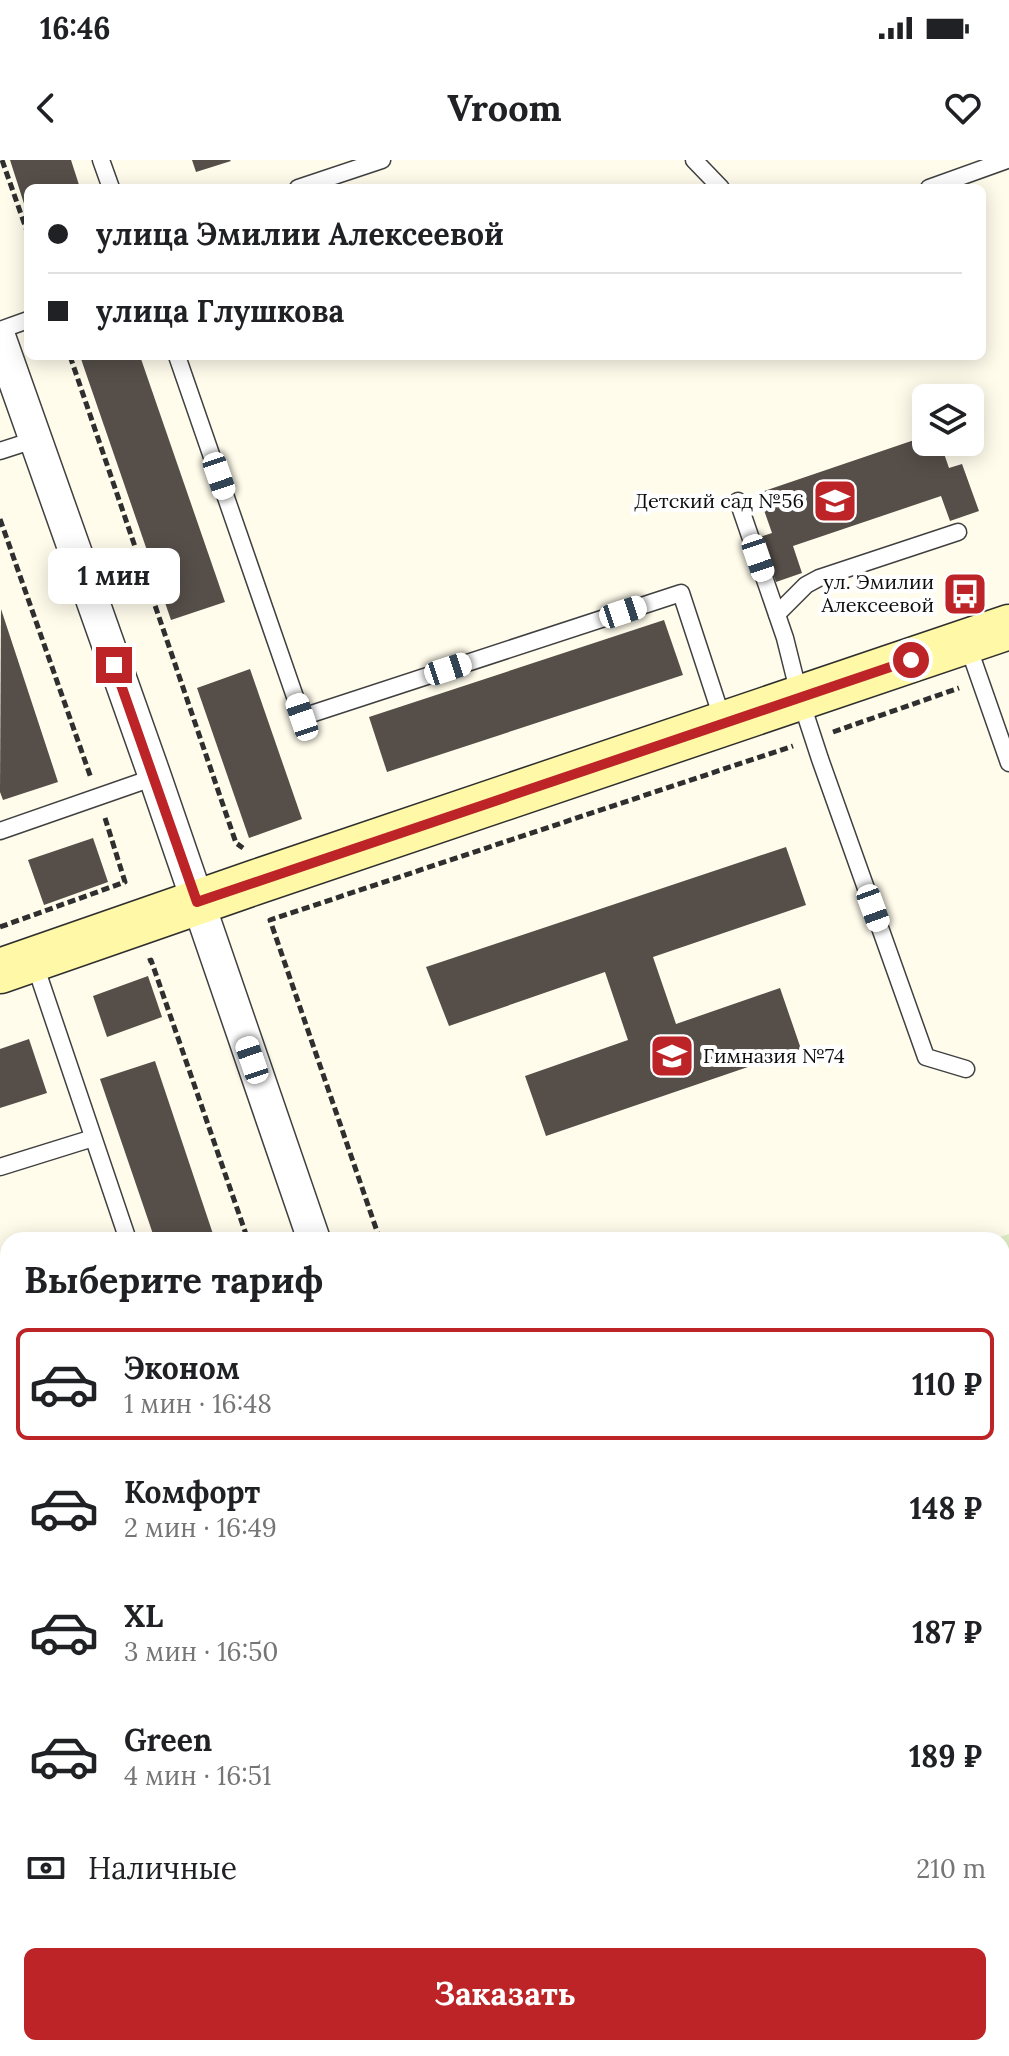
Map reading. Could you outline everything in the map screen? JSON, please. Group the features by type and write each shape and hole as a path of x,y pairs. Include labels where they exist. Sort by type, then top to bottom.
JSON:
{"street":[{"path":"0,339 311,1232"},
{"path":"17,966 800,698 973,661 1009,627"}],"lane":[{"path":"101,160 110,184"},
{"path":"310,184 382,160"},
{"path":"694,160 717,184"},
{"path":"940,184 1007,160"},
{"path":"0,330 24,321"},
{"path":"178,360 302,717 681,593 724,723"},
{"path":"0,451 34,440"},
{"path":"738,501 777,614 800,698 926,1057 966,1069"},
{"path":"777,614 806,585 819,578 958,532"},
{"path":"973,661 1009,763"},
{"path":"0,831 155,777"},
{"path":"17,966 93,1138 125,1232"},
{"path":"0,1167 93,1138"}],"path":[{"path":"2,160 24,223"},
{"path":"71,360 236,843 245,850"},
{"path":"0,519 125,882 0,927"},
{"path":"377,1232 270,920 814,739 973,661"},
{"path":"151,960 245,1232"}],"building":[{"path":"10,160 71,160 79,184 24,184 24,204"},
{"path":"192,160 230,160 231,161 196,172"},
{"path":"81,360 141,360 225,602 171,620"},
{"path":"912,441 912,456 945,456 949,468 962,464 979,511 950,521 941,496 793,546 802,573 776,582 760,537 772,533 758,493"},
{"path":"1,609 58,782 3,800 0,792"},
{"path":"664,620 683,675 387,772 369,717"},
{"path":"250,669 302,819 249,838 197,688"},
{"path":"93,838 108,882 44,905 28,860"},
{"path":"786,847 806,905 653,957 676,1024 780,988 801,1049 546,1136 525,1076 628,1040 605,972 449,1026 426,967"},
{"path":"148,976 162,1017 107,1037 93,996"},
{"path":"29,1039 47,1093 0,1108 0,1049"},
{"path":"155,1061 212,1232 152,1232 100,1079"}],"place":[{"name":"Детский сад №56","path":"835,501"},
{"name":"ул. Эмилии Алексеевой","path":"965,594"},
{"name":"Гимназия №74","path":"672,1056"}],"route":[{"path":"114,665 197,902 911,660"}]}
